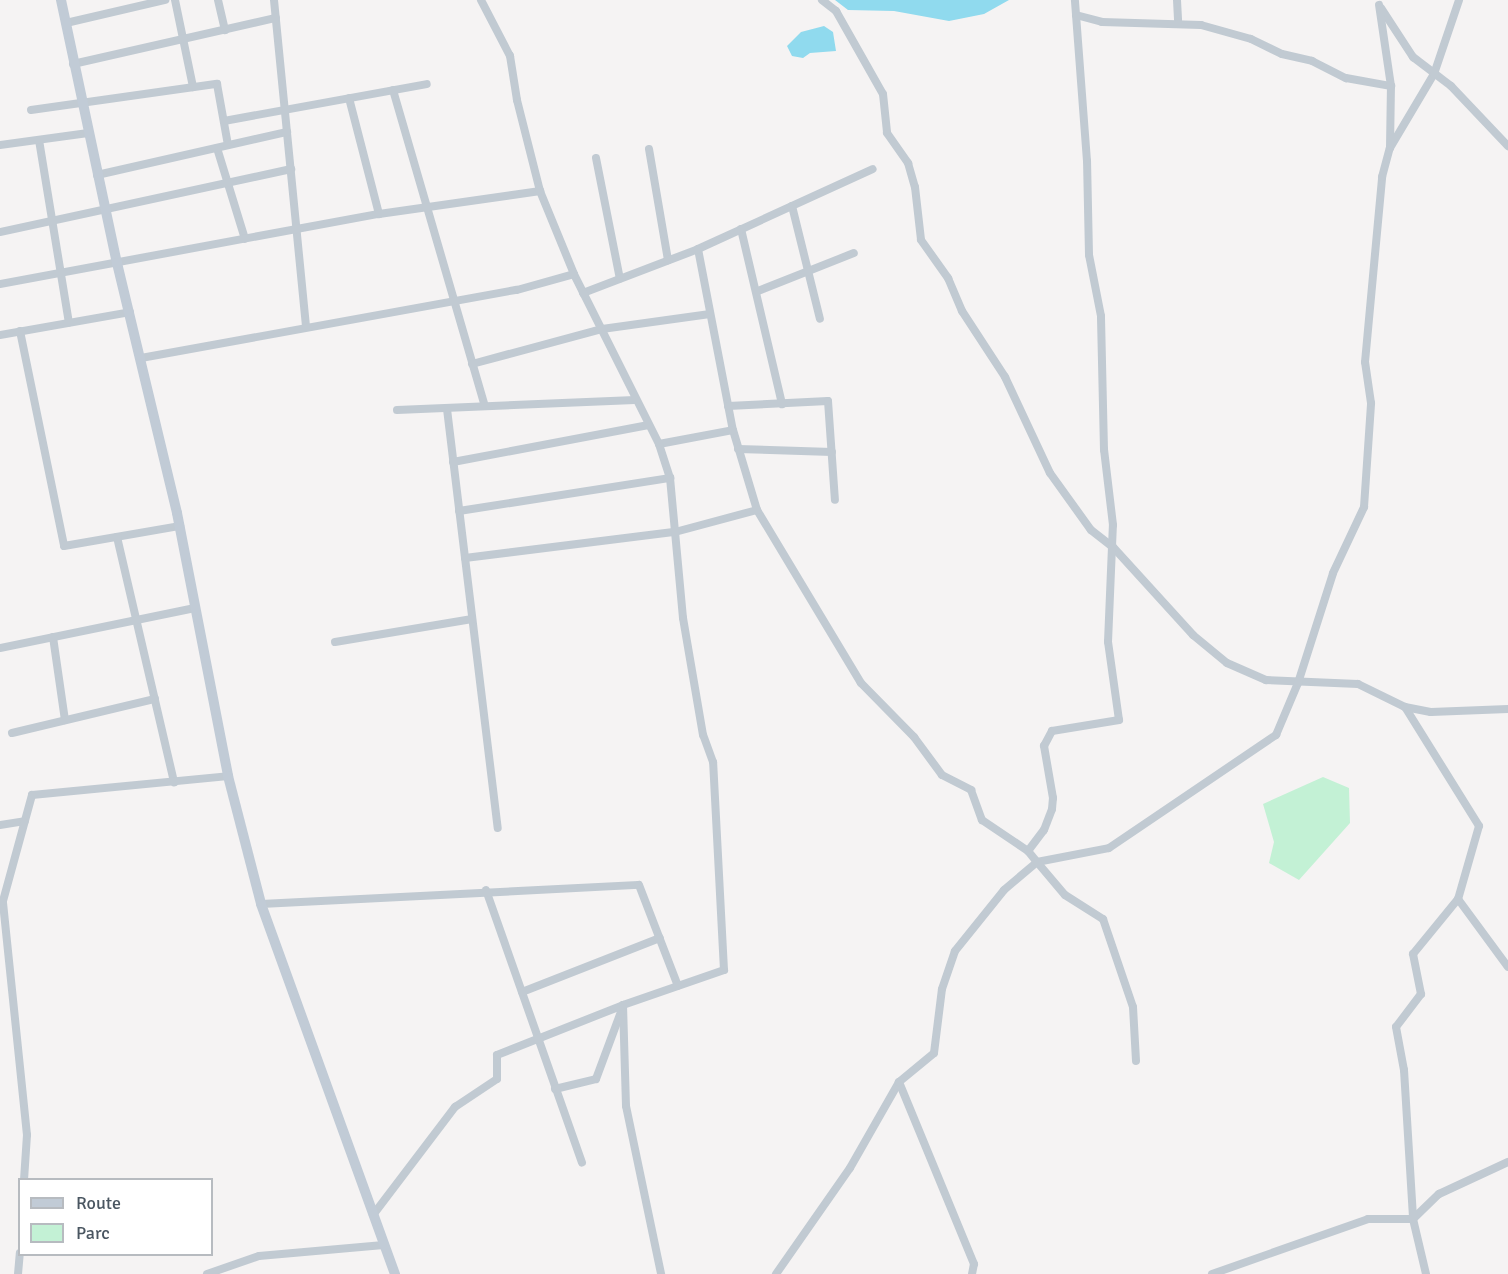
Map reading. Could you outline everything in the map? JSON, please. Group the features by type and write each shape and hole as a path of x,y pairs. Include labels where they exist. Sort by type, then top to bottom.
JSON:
{"main road":[{"path":"62,0 97,175 180,526 228,776 261,904 394,1274"}],"street":[{"path":"66,23 165,0"},
{"path":"175,0 193,87"},
{"path":"218,0 225,30"},
{"path":"274,0 306,326"},
{"path":"373,1215 455,1107 497,1079 497,1054 623,1005 724,970 713,762 703,735 683,618 670,478 660,444 635,400 574,274 540,191 517,100 510,56 481,0"},
{"path":"822,0 836,11 883,94 887,133 908,163 915,187 921,240 948,278 962,310 1005,377 1050,473 1091,530 1113,547 1193,636 1227,663 1266,680 1358,684 1405,707 1431,712 1508,709"},
{"path":"1029,851 1052,809 1053,798 1044,746 1052,731 1119,720 1108,642 1113,547 1104,450 1101,316 1089,255 1087,161 1075,0"},
{"path":"1177,0 1178,22"},
{"path":"776,1274 850,1168 899,1082 934,1053 942,989 956,951 1004,890 1037,862 1109,848 1276,735 1298,683 1333,573 1364,507 1371,403 1365,362 1382,177 1390,148 1434,74 1459,0"},
{"path":"1378,2 1413,57 1451,86 1508,146"},
{"path":"1378,2 1390,86 1390,148"},
{"path":"1076,15 1111,23 1178,22 1251,39 1282,54 1312,61 1346,78 1390,86"},
{"path":"74,64 276,18"},
{"path":"31,110 217,84 228,146"},
{"path":"224,121 427,84"},
{"path":"393,90 485,406"},
{"path":"349,98 379,214"},
{"path":"97,175 286,132"},
{"path":"0,145 88,133"},
{"path":"39,140 69,322"},
{"path":"217,148 245,239"},
{"path":"649,149 668,261"},
{"path":"596,158 620,279"},
{"path":"0,232 291,169"},
{"path":"584,293 698,249 873,169"},
{"path":"0,284 298,231 379,214 540,191"},
{"path":"792,206 820,319"},
{"path":"741,229 758,291 782,404"},
{"path":"698,249 733,430 757,510 861,683 914,737 942,775 971,790 982,820 1029,851 1065,895 1084,904 1107,926 1133,1007 1136,1061"},
{"path":"758,291 855,253"},
{"path":"141,358 306,326 517,290 574,274"},
{"path":"0,335 130,312"},
{"path":"472,364 602,329 710,314"},
{"path":"20,331 64,546 180,526"},
{"path":"397,410 635,400"},
{"path":"728,406 828,401 835,500"},
{"path":"447,409 498,828"},
{"path":"453,462 649,425"},
{"path":"660,444 733,430"},
{"path":"738,449 831,452"},
{"path":"459,511 670,478"},
{"path":"465,558 675,532 757,510"},
{"path":"117,537 174,782"},
{"path":"0,648 195,608"},
{"path":"335,642 472,619"},
{"path":"53,637 65,720"},
{"path":"12,733 155,699"},
{"path":"1405,707 1479,826 1458,899 1413,954 1421,994 1396,1027 1404,1070 1413,1220 1426,1274"},
{"path":"24,1178 27,1135 3,901 32,795 228,776"},
{"path":"0,825 25,821"},
{"path":"261,904 486,890 639,885 678,986"},
{"path":"486,890 582,1163"},
{"path":"1458,899 1508,967"},
{"path":"522,992 660,938"},
{"path":"555,1089 596,1079 623,1005"},
{"path":"623,1005 626,1106 661,1274"},
{"path":"899,1082 974,1264 972,1274"},
{"path":"1212,1274 1368,1219 1413,1220 1439,1194 1508,1162"},
{"path":"207,1274 259,1256 384,1245"},
{"path":"18,1274 20,1256"}],"green space":[{"path":"1323,777 1349,788 1350,823 1299,880 1269,863 1274,842 1263,804"}],"water":[{"path":"835,0 1009,0 984,14 949,21 894,11 848,10"},
{"path":"824,26 833,32 836,51 810,53 803,58 792,56 787,46 801,32"}]}
